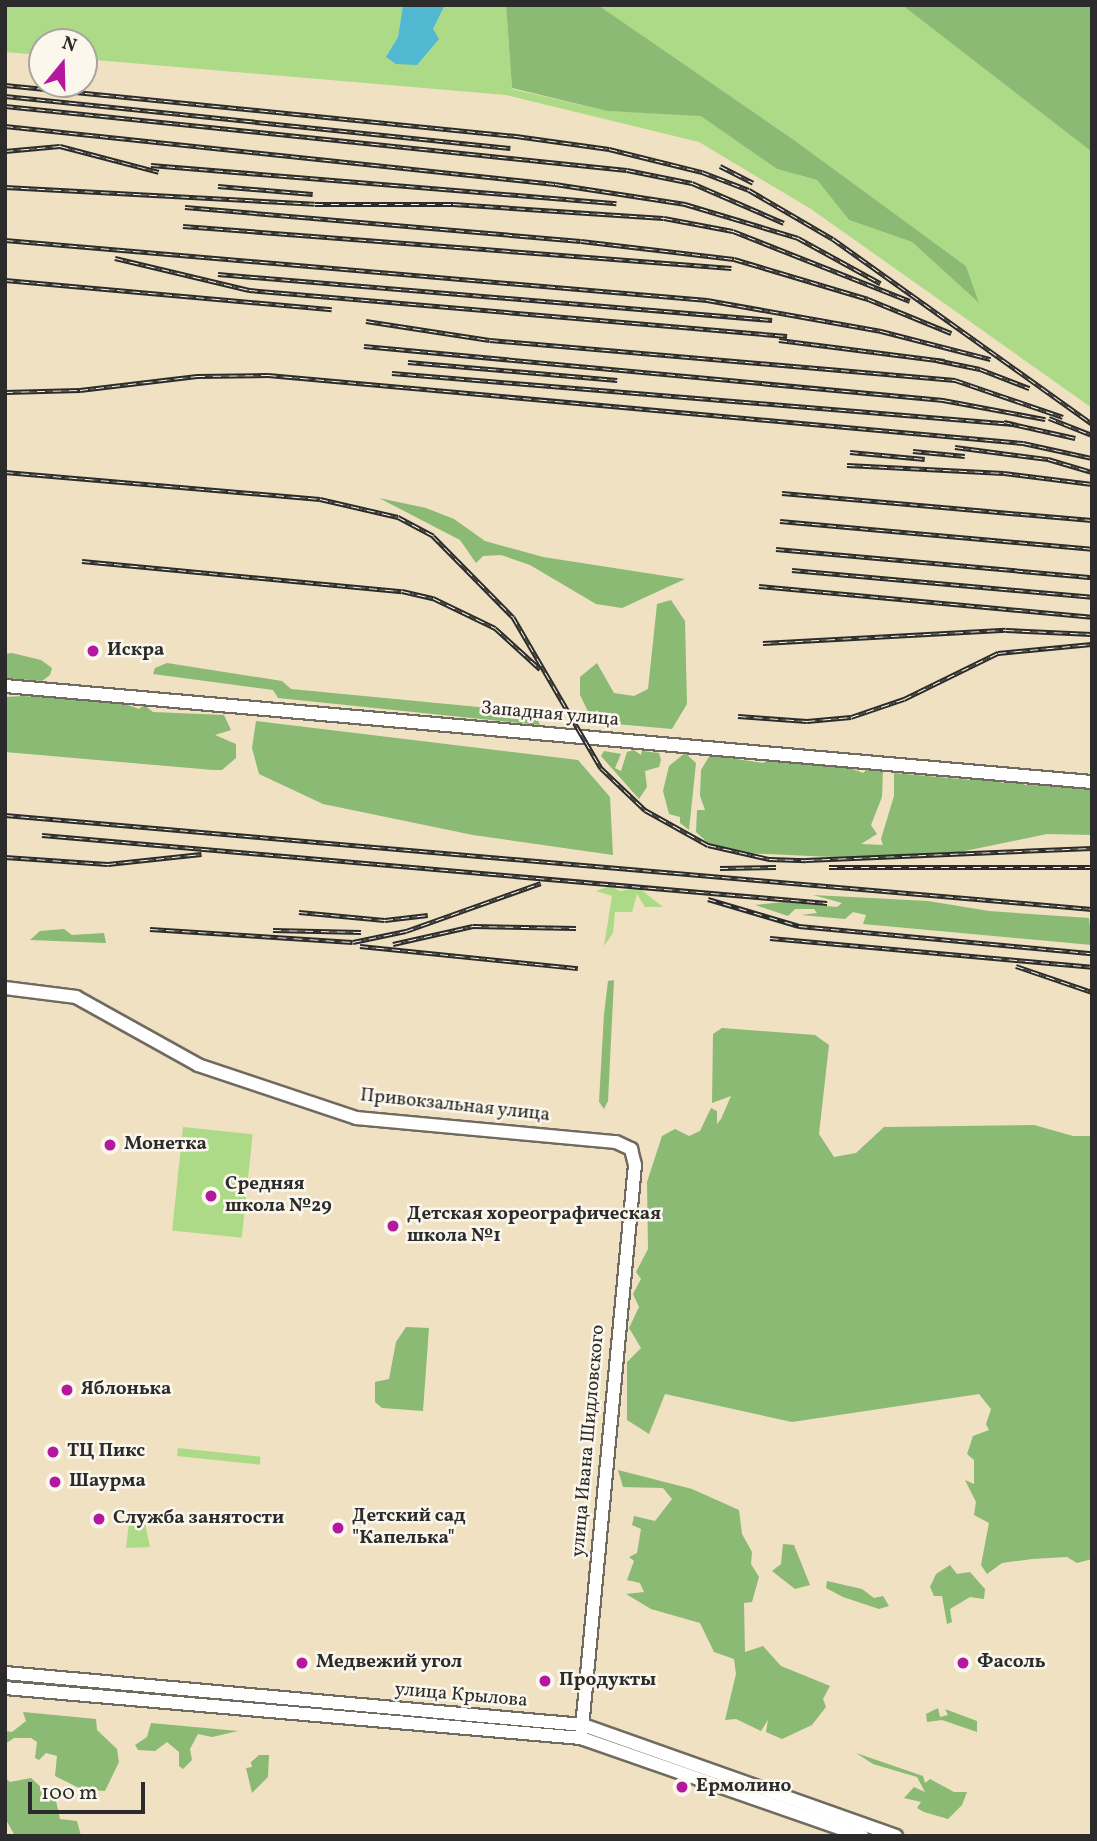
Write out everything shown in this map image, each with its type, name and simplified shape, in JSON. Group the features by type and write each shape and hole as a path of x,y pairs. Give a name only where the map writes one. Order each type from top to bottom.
{"street":[{"name":"Западная улица","path":"5,686 1092,782"},
{"name":"Привокзальная улица","path":"5,988 75,997 198,1065 356,1118 616,1142 631,1149"},
{"name":"улица Ивана Шидловского","path":"582,1731 635,1165 631,1149"},
{"name":"улица Крылова","path":"5,1673 582,1731 896,1836"},
{"name":"улица Крылова","path":"5,1688 582,1731 862,1836"}],"green space":[{"path":"5,5 403,5 398,37 387,57 433,29 445,5 506,5 512,89 607,111 701,115 777,169 817,180 849,220 912,242 978,302 966,266 794,140 598,5 902,5 1092,152 1092,408 811,209 699,142 506,95 98,60 98,28 28,28 28,54 5,52"},
{"path":"506,5 598,5 794,140 966,266 979,303 912,242 849,220 817,180 777,169 701,116 607,111 512,88"},
{"path":"902,5 1092,5 1092,152"},
{"path":"379,498 426,508 454,519 485,541 543,557 685,579 622,608 596,604 530,565 501,555 483,556 476,563 460,540"},
{"path":"671,600 685,621 687,704 672,729 593,722 580,695 580,677 597,663 614,693 634,696 648,689 657,604"},
{"path":"12,653 41,660 52,668 50,675 42,681 5,678 5,654"},
{"path":"167,663 282,681 291,689 511,710 536,716 540,725 278,698 273,690 153,674 155,668"},
{"path":"5,697 122,703 139,709 144,705 153,712 224,715 231,730 215,735 236,744 236,758 222,770 213,770 5,752"},
{"path":"256,721 578,760 610,797 613,855 473,835 323,804 259,774 252,748"},
{"path":"634,750 641,755 642,751 659,753 661,760 659,767 645,771 647,787 639,799 601,756 604,751 621,754 615,768 621,771 627,752"},
{"path":"685,753 696,763 689,830 680,823 680,817 669,814 663,791 669,766"},
{"path":"710,755 763,763 768,760 845,766 863,773 867,769 883,770 882,797 871,825 877,834 861,844 883,845 881,839 894,796 894,773 972,780 986,778 1003,783 1012,779 1025,785 1092,786 1092,835 1047,834 960,852 875,859 744,853 708,843 696,832 697,810 705,810 700,796 701,770"},
{"path":"610,886 620,891 639,888 663,907 645,907 637,894 632,912 615,912 613,933 604,946 612,896 596,891"},
{"path":"813,895 928,901 989,911 1089,918 1092,945 863,924 866,915 853,912 845,919 801,915 817,913 814,909 795,909 788,916 755,905 783,902 837,907 842,903"},
{"path":"64,929 72,935 104,933 106,943 30,940 40,931"},
{"path":"614,980 608,1101 604,1109 599,1102 604,1014 608,981"},
{"path":"722,1028 815,1035 829,1045 819,1134 834,1157 856,1153 884,1127 1034,1125 1073,1136 1092,1136 1092,1559 1077,1563 1067,1557 1002,1563 987,1574 981,1565 989,1523 974,1515 976,1502 965,1480 974,1484 974,1460 967,1454 973,1436 989,1430 986,1424 991,1409 979,1394 792,1422 665,1394 649,1434 627,1420 627,1362 641,1348 629,1328 639,1307 633,1294 641,1279 636,1272 648,1249 647,1182 662,1136 675,1129 689,1136 700,1131 711,1108 717,1111 717,1124 721,1119 731,1096 712,1103 713,1034"},
{"path":"183,1127 253,1134 242,1238 172,1230"},
{"path":"406,1327 429,1328 423,1411 382,1408 375,1402 375,1382 389,1379 396,1342"},
{"path":"178,1448 261,1457 260,1465 177,1456"},
{"path":"618,1470 692,1489 739,1510 742,1534 752,1552 751,1564 759,1577 752,1602 744,1603 745,1652 763,1646 781,1666 835,1688 830,1686 823,1699 826,1707 812,1725 782,1739 766,1732 768,1720 761,1731 736,1719 725,1720 736,1674 734,1659 714,1652 700,1623 651,1609 626,1594 644,1592 640,1583 627,1580 634,1561 629,1557 637,1553 641,1529 632,1525 634,1516 655,1521 672,1499 663,1488 623,1487"},
{"path":"130,1514 143,1514 150,1547 126,1548"},
{"path":"783,1544 794,1545 810,1585 795,1589 772,1571 781,1564"},
{"path":"950,1565 957,1574 970,1572 985,1589 984,1599 970,1597 950,1609 952,1622 947,1624 942,1596 934,1596 930,1587 936,1574"},
{"path":"827,1581 862,1589 874,1598 883,1596 889,1606 879,1609 843,1597 826,1588"},
{"path":"938,1708 940,1717 948,1715 945,1709 977,1721 977,1732 942,1720 927,1722 926,1714"},
{"path":"23,1712 96,1719 97,1730 117,1749 119,1762 105,1791 81,1789 55,1776 57,1756 46,1753 39,1760 35,1758 37,1742 31,1738 14,1738 5,1744 5,1731 12,1732 26,1721"},
{"path":"151,1723 238,1731 212,1737 198,1734 190,1749 192,1760 183,1769 179,1766 179,1752 167,1742 155,1751 138,1750 135,1745 147,1737"},
{"path":"856,1753 923,1776 925,1783 930,1779 954,1792 967,1792 962,1805 948,1819 924,1812 917,1808 921,1802 904,1798 914,1787 925,1792 917,1777 873,1764"},
{"path":"259,1755 269,1755 268,1777 252,1793 246,1768 252,1767 251,1762"},
{"path":"5,1778 10,1782 31,1778 56,1801 60,1819 77,1821 81,1836 15,1836 5,1818"}],"water":[{"path":"403,5 445,5 433,29 439,39 417,65 396,64 386,57 398,37"}],"railway":[{"path":"5,85 516,136 609,149 702,172 749,190 833,239 1092,424"},
{"path":"5,96 510,148"},
{"path":"5,106 627,170 692,183 784,223"},
{"path":"5,126 555,184 685,204 798,238 880,283"},
{"path":"5,151 60,146 159,172"},
{"path":"151,165 616,203"},
{"path":"720,166 753,183"},
{"path":"218,186 313,194"},
{"path":"5,187 315,204 453,204 664,218 733,231 910,301"},
{"path":"185,207 581,241 734,259 868,299 951,333"},
{"path":"183,226 731,268"},
{"path":"5,240 707,300 881,331 990,359"},
{"path":"115,258 249,290 787,336"},
{"path":"218,274 772,320"},
{"path":"5,280 332,309"},
{"path":"366,321 490,340 955,380 1063,417"},
{"path":"779,340 945,361"},
{"path":"364,346 943,400 1045,419"},
{"path":"936,360 980,369 1029,388"},
{"path":"408,362 617,380"},
{"path":"392,373 1014,424"},
{"path":"5,392 80,390 197,376 268,375 1023,443 1092,458"},
{"path":"1049,418 1092,435"},
{"path":"1004,422 1075,438"},
{"path":"955,447 1048,459 1092,472"},
{"path":"913,451 965,456"},
{"path":"850,452 925,459"},
{"path":"847,465 1004,473 1092,484"},
{"path":"5,472 320,499 398,517 433,536 513,617 601,768 645,810 708,845 769,859 806,860 1092,848"},
{"path":"782,493 1092,520"},
{"path":"780,521 1092,549"},
{"path":"776,549 1092,577"},
{"path":"82,561 402,591 433,598 495,628 540,669"},
{"path":"792,570 1092,597"},
{"path":"759,586 1092,617"},
{"path":"763,643 1006,630 1092,634"},
{"path":"738,716 807,721 851,717 904,699 998,653 1092,644"},
{"path":"5,815 1092,909"},
{"path":"42,835 827,903"},
{"path":"5,857 108,864 201,854"},
{"path":"720,868 776,867"},
{"path":"829,867 1092,867"},
{"path":"150,929 353,942 406,931 541,883"},
{"path":"708,899 799,926 1092,953"},
{"path":"299,912 385,920 428,915"},
{"path":"393,944 473,926 576,928"},
{"path":"273,930 361,932"},
{"path":"770,938 1092,967"},
{"path":"360,946 578,968"},
{"path":"1016,966 1092,992"}],"place":[{"name":"Искра","path":"93,651"},
{"name":"Монетка","path":"110,1145"},
{"name":"Средняя школа №29","path":"211,1196"},
{"name":"Детская хореографическая школа №1","path":"393,1226"},
{"name":"Яблонька","path":"67,1390"},
{"name":"ТЦ Пикс","path":"53,1452"},
{"name":"Шаурма","path":"55,1482"},
{"name":"Служба занятости","path":"99,1519"},
{"name":"Детский сад \"Капелька\"","path":"338,1528"},
{"name":"Медвежий угол","path":"302,1663"},
{"name":"Фасоль","path":"963,1663"},
{"name":"Продукты","path":"545,1681"},
{"name":"Ермолино","path":"682,1787"}]}
